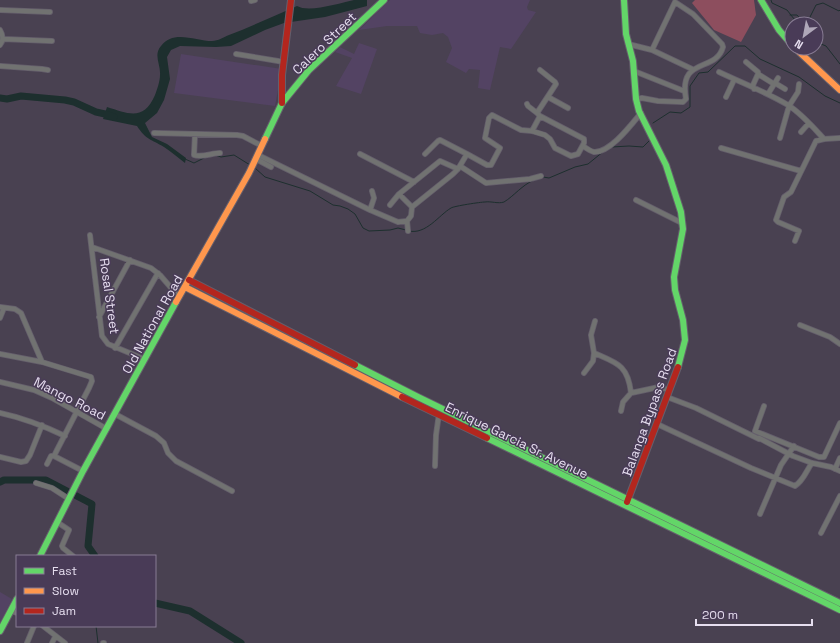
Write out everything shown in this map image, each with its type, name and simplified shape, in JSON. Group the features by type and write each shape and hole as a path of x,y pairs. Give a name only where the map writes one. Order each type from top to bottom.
{"main road":[{"name":"Calero Street","path":"282,103 310,70 384,0"},
{"name":"Balanga Bypass Road","path":"624,0 626,34 634,70 636,99 641,113 666,164 681,212 683,229 674,277 675,290 683,320 685,340 681,358 670,390 627,503"},
{"path":"761,0 784,35"},
{"path":"282,103 284,62 291,1"},
{"path":"804,56 840,90"},
{"name":"Old National Road","path":"40,555 83,471 255,161 282,103"},
{"name":"Enrique Garcia Sr. Avenue","path":"189,280 417,400 439,414 627,503"},
{"name":"Enrique Garcia Sr. Avenue","path":"185,288 774,575 840,610"},
{"name":"Enrique Garcia Sr. Avenue","path":"774,575 840,603"},
{"path":"0,631 14,612"}],"street":[{"path":"636,99 642,98 658,101 683,102 686,99 684,91 686,77 692,69 712,60 721,52 723,47 722,44 693,14 676,1 652,50"},
{"path":"0,10 50,12"},
{"path":"0,30 3,38 0,45"},
{"path":"3,38 52,41"},
{"path":"628,44 652,50 692,69"},
{"path":"236,54 284,62"},
{"path":"746,62 758,72 758,74 776,82 785,89"},
{"path":"0,66 42,68 48,70"},
{"path":"532,131 548,97 556,84 540,70"},
{"path":"634,70 684,91"},
{"path":"719,72 768,94 789,106 809,123 824,139"},
{"path":"754,89 753,85 758,74"},
{"path":"726,97 734,80"},
{"path":"768,94 776,82"},
{"path":"780,138 789,106 798,92 799,84"},
{"path":"548,97 568,108"},
{"path":"425,154 440,140 487,165 491,165 500,148 485,138 489,118 492,115 522,130 545,135 550,139 555,148 571,156 578,154 583,146 584,139 539,115 527,104"},
{"path":"583,146 594,152 614,144 641,113"},
{"path":"801,132 809,123"},
{"path":"154,134 237,135 262,146"},
{"path":"195,134 194,155 201,156 220,153"},
{"path":"795,241 799,231 776,220 784,197 791,192 814,143 818,140 840,138"},
{"path":"721,148 801,171"},
{"path":"360,154 414,182"},
{"path":"408,231 407,221 411,216 412,207 459,168 467,154"},
{"path":"390,205 400,194 440,160 459,168 486,183 530,179 541,176"},
{"path":"255,161 271,167"},
{"path":"255,161 398,222 407,221"},
{"path":"370,210 374,198 372,191"},
{"path":"400,194 412,207"},
{"path":"636,200 682,223"},
{"name":"Rosal Street","path":"90,235 102,336 108,344 114,348 144,360"},
{"path":"92,247 147,266 158,273 179,297"},
{"path":"100,317 130,260"},
{"path":"114,348 158,273"},
{"path":"0,318 2,307 15,309 23,317 42,362"},
{"path":"584,373 593,361 594,353 591,335 595,321"},
{"path":"800,325 830,336 840,344"},
{"path":"594,353 618,363 624,371 630,384 631,393"},
{"path":"0,354 42,362 91,377 92,381 90,388 54,456 50,456 47,464"},
{"name":"Mango Road","path":"0,382 34,390 52,398 107,429"},
{"path":"621,411 623,402 631,393 659,387 670,390"},
{"path":"667,397 696,408 788,453 812,463 838,470 840,458"},
{"path":"759,439 755,431 764,406"},
{"path":"0,413 42,425 65,436"},
{"path":"115,414 156,436 164,443 168,453 176,461 232,491"},
{"path":"435,466 436,435 439,414"},
{"path":"755,431 794,446 819,458 824,457 840,423"},
{"path":"657,424 795,486 805,477 806,470 812,463"},
{"path":"0,457 21,462 26,461 30,455 42,425"},
{"path":"760,514 781,464 794,446"},
{"path":"54,456 83,471"},
{"path":"36,483 52,488 70,498"},
{"path":"821,533 840,496"},
{"path":"57,522 69,530 62,546 72,555"},
{"path":"27,643 34,627"},
{"path":"44,627 65,643"},
{"path":"52,643 55,636"}],"shaded area":[{"path":"354,0 367,0 367,6 325,17 284,23 231,46 180,46 171,50 167,57 170,79 164,100 157,113 145,123 152,137 167,144 186,158 185,163 167,149 146,137 137,126 103,119 107,107 129,113 141,112 146,109 156,93 160,80 157,56 159,49 166,41 172,38 185,37 214,41 297,6 302,8 317,8"},
{"path":"390,0 530,0 527,7 528,10 536,12 511,49 500,47 490,90 478,88 480,70 469,69 466,73 446,62 452,48 448,37 443,33 432,35 420,33 417,26 387,26 359,30"},
{"path":"695,0 754,0 756,15 741,42 714,30 692,3"},
{"path":"359,43 377,49 361,94 336,86 352,58 335,52 340,47 354,54"},
{"path":"181,54 282,69 275,106 174,93"},
{"path":"0,592 12,599 0,623"}],"waterway":[{"path":"771,0 772,3 787,10 792,16"},
{"path":"790,15 797,15 804,23 808,21 816,5 823,3 839,11 840,10"},
{"path":"824,45 840,64"},
{"path":"653,123 670,112 681,113 690,107 690,86 699,73 708,72 735,46 745,46 760,59 799,77 825,96 840,103"},
{"path":"0,98 7,99 21,96 65,100 114,117"},
{"path":"612,147 643,147 650,140"},
{"path":"543,177 549,178 575,167 588,164 604,151"},
{"path":"215,155 221,157 234,155 250,165"},
{"path":"185,159 194,163 206,157"},
{"path":"255,168 265,177 310,191 333,205 348,209 355,214 363,228 369,231 398,228 406,230"},
{"path":"409,231 421,230 427,227 453,207 483,202 504,202 534,180"},
{"path":"0,482 4,480 46,480 92,504 88,546 94,555"},
{"path":"156,603 190,611 241,643"},
{"path":"96,627 98,643"}],"traffic: fast":[{"path":"265,139 282,103 309,70 384,0"},
{"path":"624,0 626,34 633,61 636,99 639,111 666,165 681,212 683,229 674,277 675,290 683,320 685,340 678,367"},
{"path":"761,0 784,36"},
{"path":"41,555 83,471 176,302"},
{"path":"355,365 840,603"},
{"path":"487,438 840,610"},
{"path":"0,631 16,601"}],"traffic: slow":[{"path":"804,56 840,90"},
{"path":"176,302 249,173 265,139"},
{"path":"185,287 402,397"}],"traffic: jam":[{"path":"282,103 282,75 291,0"},
{"path":"189,280 355,365"},
{"path":"627,502 678,367"},
{"path":"402,397 487,438"}]}
